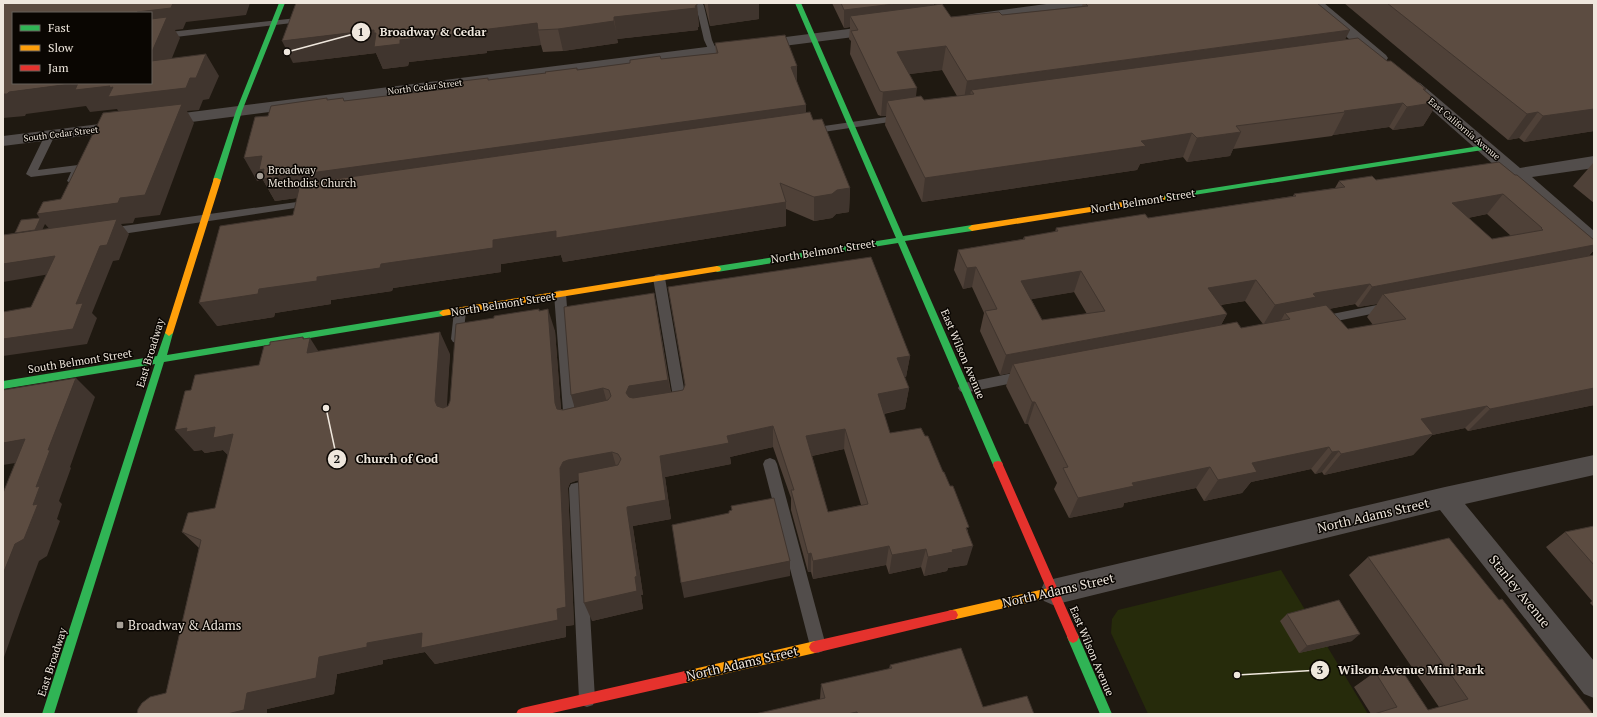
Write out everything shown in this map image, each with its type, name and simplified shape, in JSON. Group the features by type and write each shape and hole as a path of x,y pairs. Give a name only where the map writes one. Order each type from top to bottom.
{"street":[{"name":"East Broadway","path":"48,714 239,111 282,3"},
{"name":"East Wilson Avenue","path":"798,3 1106,714"},
{"path":"955,20 1088,3"},
{"name":"East California Avenue","path":"1315,3 1368,54 1398,73 1486,147 1594,242"},
{"name":"North Cedar Street","path":"239,111 892,28"},
{"name":"South Cedar Street","path":"3,141 239,111"},
{"name":"North Belmont Street","path":"160,360 900,239 1486,147"},
{"path":"1516,174 1594,162"},
{"name":"South Belmont Street","path":"3,385 160,360"},
{"name":"North Adams Street","path":"522,714 1053,592 1445,498 1594,465"},
{"name":"Stanley Avenue","path":"1445,498 1594,684"}],"lane":[{"path":"700,6 708,40 713,50"},
{"path":"152,37 318,18"},
{"path":"802,132 908,117"},
{"path":"50,135 31,174 78,168 68,188"},
{"path":"97,234 322,202"},
{"path":"658,278 680,406 666,408"},
{"path":"560,294 570,424 583,422"},
{"path":"1307,322 1400,305"},
{"path":"456,354 460,311"},
{"path":"964,388 1035,374"},
{"path":"770,464 818,646"},
{"path":"587,698 576,488 604,483"}],"green space":[{"path":"1281,570 1368,714 1148,714 1111,633 1112,619 1118,610"}],"building":[{"path":"3,3 173,3 171,8 137,12 12,12 12,84 70,84 3,94"},
{"path":"296,3 697,3 697,5 695,6 696,8 614,17 614,21 558,29 538,30 537,23 400,40 400,44 374,47 376,33 374,33 374,30 282,41"},
{"path":"841,3 902,3 844,10"},
{"path":"1085,3 1317,3 1350,30 967,81 946,46 897,52 917,88 883,92 880,91 851,31 858,30 850,16 942,4 951,17 999,12 1002,15 1088,6"},
{"path":"1387,3 1594,3 1594,109 1543,116 1538,112 1527,114"},
{"path":"167,17 152,52 152,19"},
{"path":"785,35 797,66 791,67 806,105 303,174 304,172 262,179 264,169 259,170 262,156 244,158 255,117 268,116 271,106 327,98 327,100 343,98 344,101 454,88 454,82 488,78 488,80 577,68 577,70 630,63 630,60 660,56 661,59 718,53 715,43"},
{"path":"1358,38 1387,61 1391,61 1426,89 1423,89 1438,102 1407,107 1403,103 1236,126 1241,132 1197,138 1192,133 1141,141 1146,146 925,178 887,101 921,96 924,100 974,94 971,90"},
{"path":"206,54 196,78 190,78 186,88 108,97 113,87 109,88 110,86 75,90 78,84 152,84 152,61"},
{"path":"182,104 145,195 120,198 118,203 37,214 43,202 61,199 103,113"},
{"path":"810,112 813,120 822,119 850,188 837,190 832,194 814,197 780,183 786,202 556,238 556,231 493,240 493,248 381,264 380,268 317,277 317,281 259,289 258,294 199,303 220,226 293,215 300,184"},
{"path":"1499,162 1517,175 1594,240 1594,245 1372,287 1370,284 1315,293 1313,294 1316,297 1275,305 1256,280 1208,288 1227,314 1006,355 985,311 997,309 976,267 967,268 958,250 1025,239 1024,237 1058,231 1056,228 1145,214 1148,218 1296,196 1294,194 1345,187 1339,181 1372,176 1376,180","holes":["1503,194 1542,228 1543,230 1492,239 1452,203","1081,271 1105,311 1042,320 1021,281"]},
{"path":"40,218 35,230 15,233 21,220"},
{"path":"117,219 107,245 100,246 76,304 83,303 73,329 3,339 3,312 31,307 55,256 3,264 3,235"},
{"path":"1594,255 1594,388 1490,409 1487,406 1421,419 1433,434 1341,454 1339,451 1332,452 1329,447 1252,463 1257,472 1218,480 1210,467 1132,483 1134,486 1078,498 1063,468 1068,467 1035,402 1032,402 1013,364 1237,322 1241,328 1290,319 1285,313 1326,305 1348,329 1406,319 1383,294"},
{"path":"871,257 910,356 897,358 909,388 878,394 890,433 921,428 925,436 928,436 950,486 953,486 969,527 966,528 973,546 928,557 926,549 892,555 889,546 813,561 811,553 808,554 791,490 794,490 773,426 727,436 729,443 660,456 666,500 627,507 637,576 635,577 637,591 584,603 578,473 618,465 621,459 618,454 612,452 568,460 563,462 560,468 566,607 557,609 558,620 421,648 422,633 367,643 367,647 319,657 316,678 247,693 244,710 227,714 137,714 142,703 150,697 166,693 201,540 182,532 188,513 215,508 233,434 213,438 215,427 186,432 187,428 175,430 185,391 191,390 195,375 259,365 264,346 270,345 270,342 303,337 303,339 310,338 307,353 440,332 435,401 437,406 443,408 448,406 450,401 456,324 494,318 494,316 548,309 555,403 557,409 563,410 608,400 611,396 609,390 603,388 571,395 564,307 654,293 668,380 629,386 626,393 629,397 633,398 678,391 683,390 685,385 668,287","holes":["845,429 868,504 828,512 806,436"]},
{"path":"76,378 48,450 50,450 36,487 40,486 33,505 38,504 24,539 15,544 3,574 3,493 25,439 3,443 3,390"},
{"path":"774,498 790,561 681,583 672,525 729,513 729,511 732,510 731,506"},
{"path":"1594,526 1594,565 1565,532"},
{"path":"1449,538 1499,600 1502,599 1593,714 1374,714 1397,707 1375,672 1399,666 1428,710 1468,699 1368,557"},
{"path":"1339,600 1360,634 1307,646 1287,614"},
{"path":"961,648 983,707 1027,696 1034,714 858,714 857,712 847,714 755,714 825,698 821,684 892,668 890,665"}],"traffic: fast":[{"path":"217,180 239,111 282,3"},
{"path":"798,3 998,465"},
{"path":"1162,198 1486,147"},
{"path":"717,269 972,228"},
{"path":"3,385 443,313"},
{"path":"48,714 169,333"},
{"path":"1073,637 1106,714"}],"traffic: slow":[{"path":"169,333 217,180"},
{"path":"972,228 1162,198"},
{"path":"443,313 717,269"},
{"path":"952,615 1053,592"},
{"path":"685,677 815,647"}],"traffic: jam":[{"path":"998,465 1073,637"},
{"path":"815,647 952,615"},
{"path":"522,714 685,677"}],"place":[{"name":"Broadway & Cedar","path":"287,52"},
{"name":"Broadway Methodist Church","path":"260,176"},
{"name":"Church of God","path":"326,408"},
{"name":"Broadway & Adams","path":"120,625"},
{"name":"Wilson Avenue Mini Park","path":"1237,675"}]}
